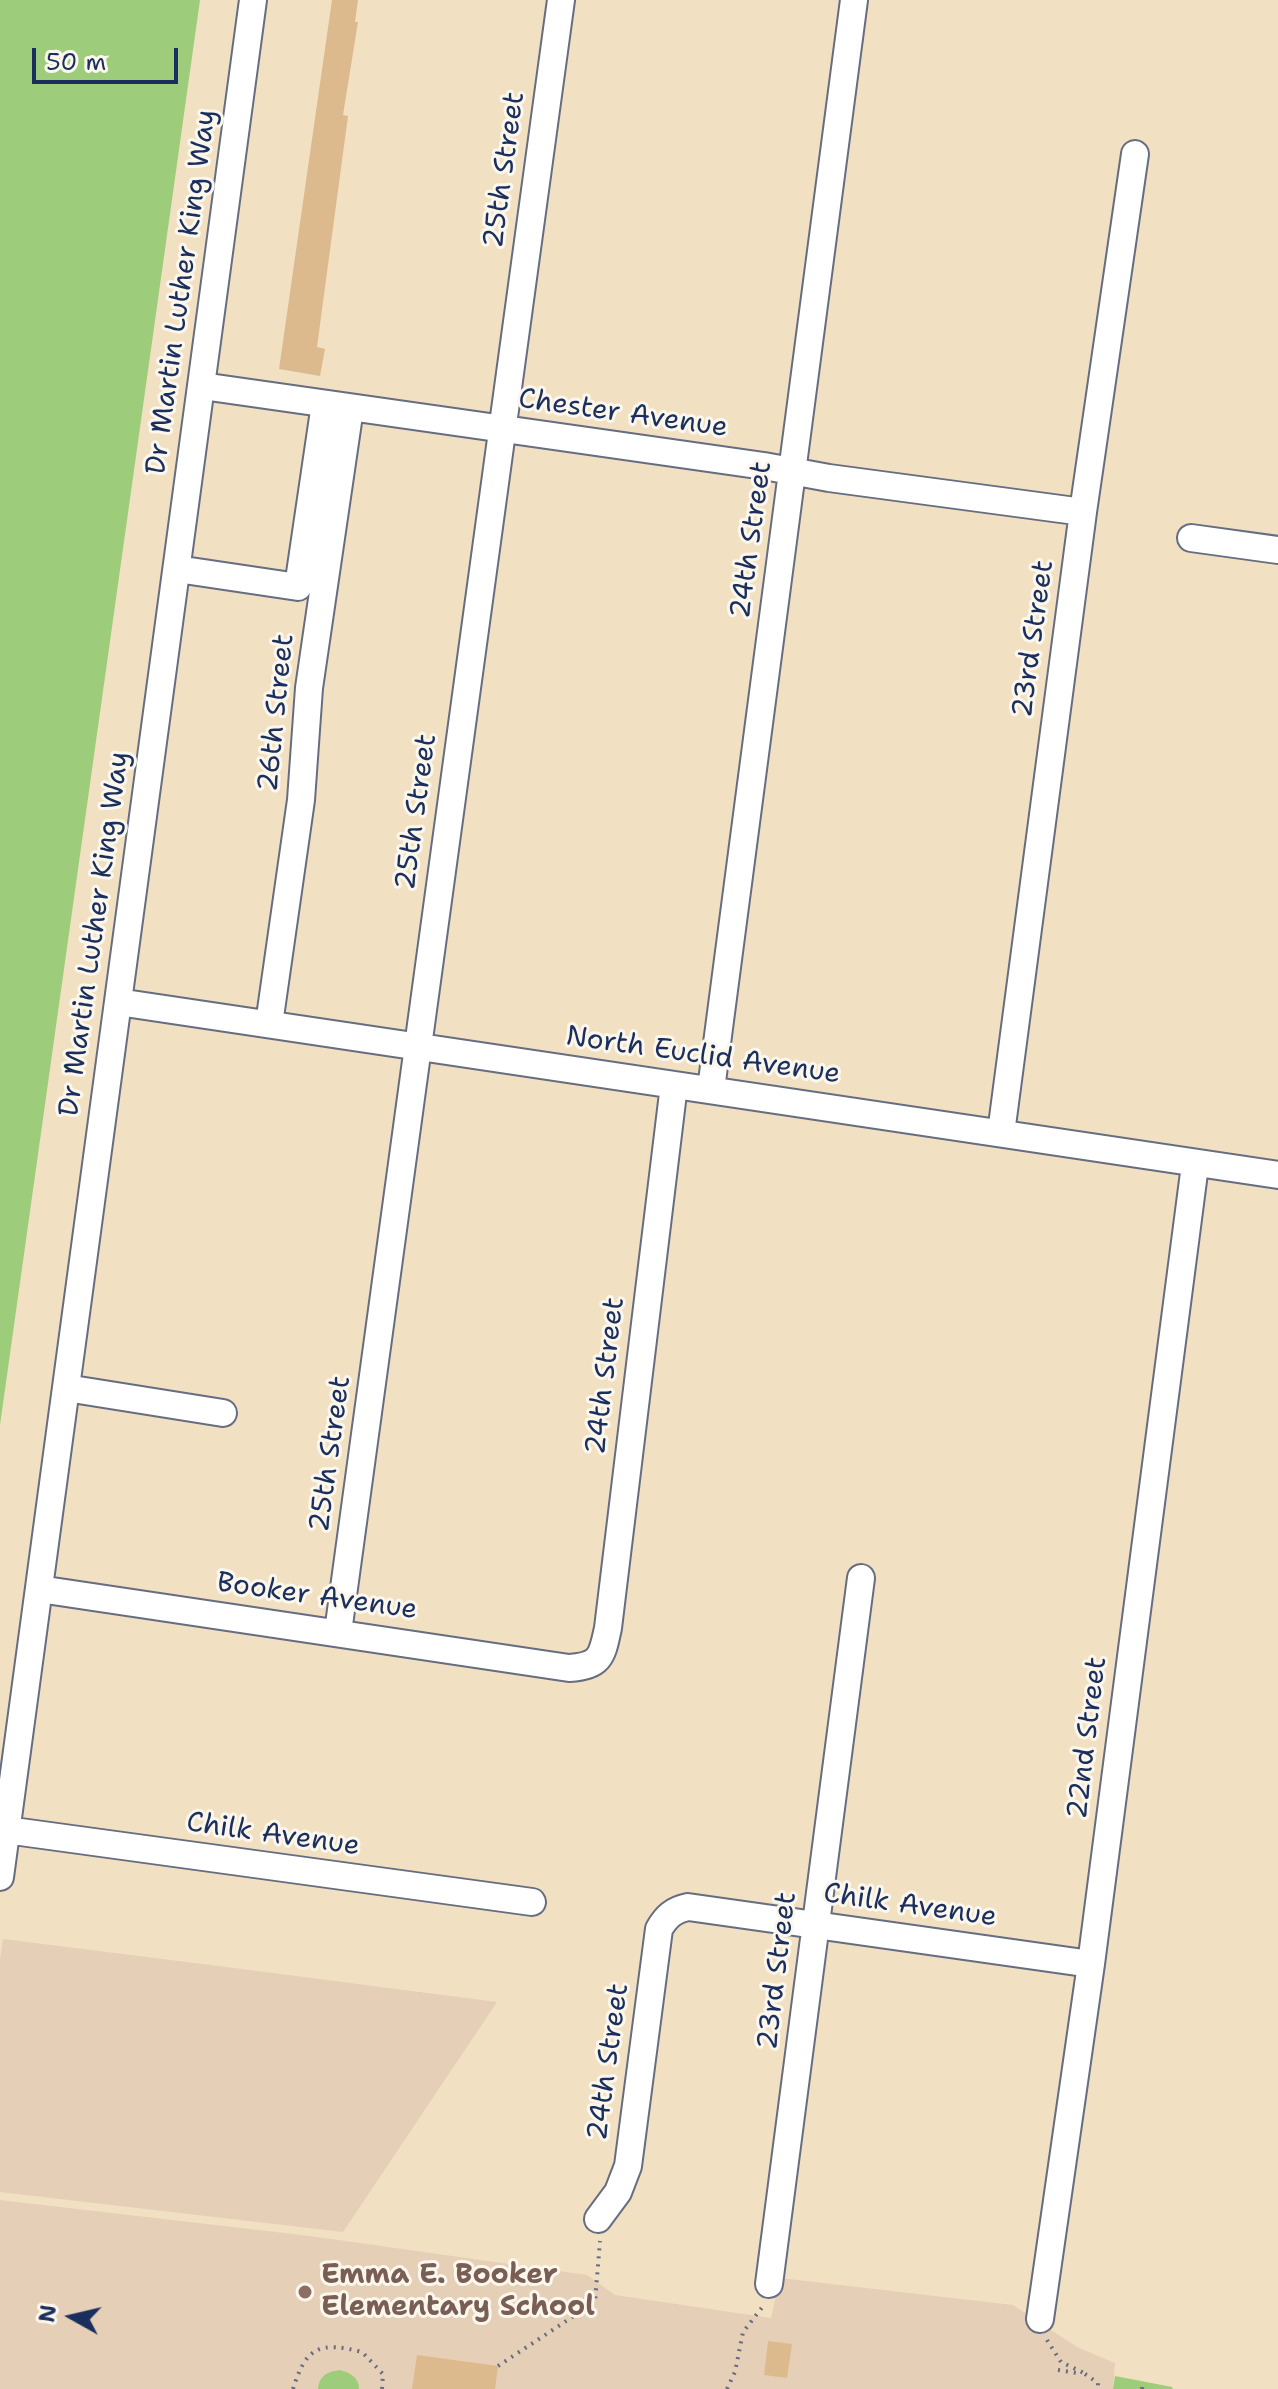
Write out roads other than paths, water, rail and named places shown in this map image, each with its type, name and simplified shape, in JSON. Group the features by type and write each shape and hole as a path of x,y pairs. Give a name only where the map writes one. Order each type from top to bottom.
{"street":[{"name":"Dr Martin Luther King Way","path":"0,1877 253,0"},
{"name":"25th Street","path":"338,1632 561,0"},
{"name":"24th Street","path":"711,1089 854,0"},
{"name":"23rd Street","path":"1001,1133 1083,512 1135,154"},
{"name":"Chester Avenue","path":"202,386 1083,512"},
{"path":"177,569 298,587 337,406"},
{"name":"26th Street","path":"269,1024 301,800 337,406"},
{"path":"1191,538 1278,550"},
{"name":"North Euclid Avenue","path":"118,1002 1278,1175"},
{"name":"24th Street","path":"586,1667 602,1653 608,1628 674,1085"},
{"name":"22nd Street","path":"1040,2319 1091,1964 1195,1165"},
{"path":"66,1388 223,1413"},
{"name":"23rd Street","path":"765,2291 817,1926 861,1578"},
{"name":"Booker Avenue","path":"39,1589 569,1668 586,1667"},
{"name":"Chilk Avenue","path":"6,1830 532,1902"},
{"name":"Chilk Avenue","path":"674,1911 688,1907 1091,1964"},
{"name":"24th Street","path":"598,2219 618,2192 628,2166 659,1929 665,1918 674,1911"}],"place":[{"name":"Emma E. Booker Elementary School","path":"305,2292"}]}
